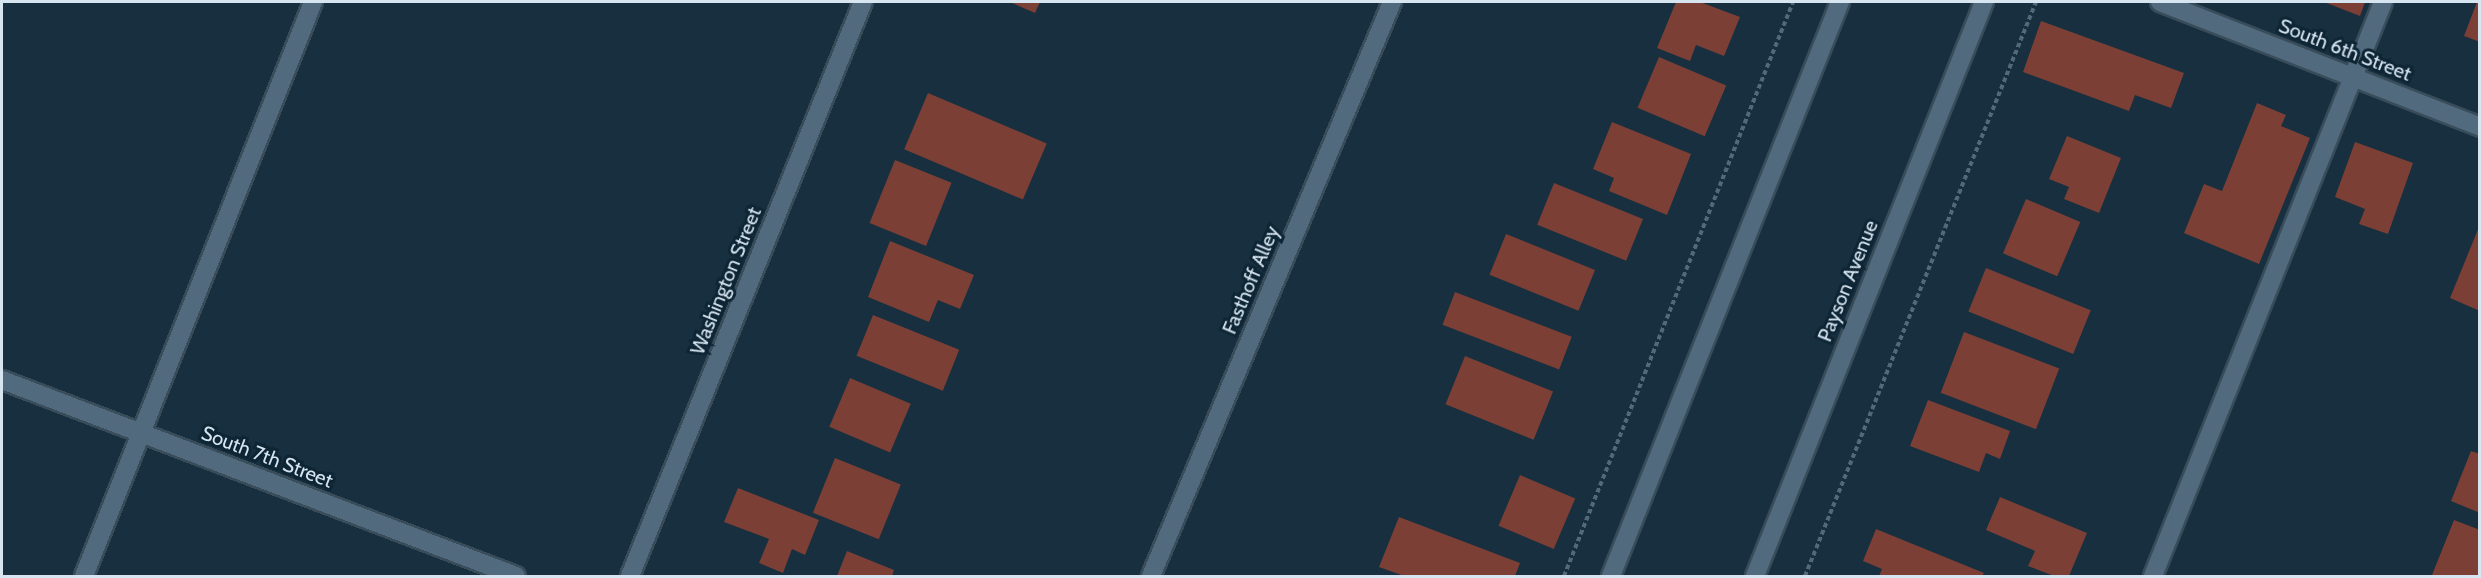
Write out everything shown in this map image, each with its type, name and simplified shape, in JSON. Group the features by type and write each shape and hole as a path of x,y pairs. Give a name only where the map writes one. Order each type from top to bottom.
{"street":[{"path":"84,576 313,2"},
{"name":"Washington Street","path":"630,576 863,2"},
{"name":"Fasthoff Alley","path":"1151,576 1392,2"},
{"path":"1611,576 1840,2"},
{"name":"Payson Avenue","path":"1755,576 1984,2"},
{"name":"South 6th Street","path":"2160,2 2480,127"},
{"path":"2153,576 2383,2"},
{"name":"South 7th Street","path":"2,380 516,576"}],"path":[{"path":"1564,576 1793,2"},
{"path":"1805,576 2036,2"}],"building":[{"path":"1010,2 1040,2 1035,13"},
{"path":"1676,2 1700,2 1740,17 1724,56 1696,45 1690,61 1657,48"},
{"path":"2324,2 2365,2 2360,16"},
{"path":"2477,2 2480,2 2480,42 2464,36"},
{"path":"2041,21 2184,73 2171,108 2135,95 2129,111 2023,72"},
{"path":"1659,57 1726,86 1705,136 1638,108"},
{"path":"928,93 1047,143 1023,200 904,149"},
{"path":"2257,103 2286,115 2281,126 2310,138 2259,264 2184,233 2204,184 2222,191"},
{"path":"1612,122 1691,154 1667,215 1609,191 1614,178 1593,169"},
{"path":"2067,136 2121,158 2099,213 2064,199 2069,187 2049,179"},
{"path":"2355,142 2413,163 2388,234 2359,224 2365,209 2335,197"},
{"path":"895,160 952,183 926,246 870,223"},
{"path":"1554,183 1643,219 1626,261 1537,225"},
{"path":"2026,199 2080,222 2057,276 2003,253"},
{"path":"2480,227 2480,311 2450,298"},
{"path":"1506,234 1595,270 1579,311 1490,275"},
{"path":"890,241 974,275 960,309 938,300 929,322 868,297"},
{"path":"1986,268 2091,310 2073,354 1968,312"},
{"path":"1455,292 1572,337 1559,369 1442,325"},
{"path":"873,315 959,350 943,391 857,356"},
{"path":"1964,332 2059,369 2036,429 1941,393"},
{"path":"1465,356 1553,392 1534,440 1446,404"},
{"path":"850,378 911,404 890,453 829,427"},
{"path":"1928,400 2010,431 2000,459 1986,453 1979,472 1910,446"},
{"path":"2471,451 2480,454 2480,513 2451,501"},
{"path":"835,458 901,485 879,539 813,513"},
{"path":"1520,475 1575,498 1554,549 1499,526"},
{"path":"738,488 819,520 805,555 792,549 783,573 759,563 769,539 724,522"},
{"path":"2000,497 2087,533 2069,576 2054,576 2028,566 2035,551 1986,530"},
{"path":"1399,517 1520,563 1515,576 1404,576 1379,567"},
{"path":"2454,520 2480,530 2480,576 2432,575"},
{"path":"1876,529 1984,573 1982,576 1879,576 1882,569 1863,561"},
{"path":"847,551 894,570 892,576 837,576"}]}
